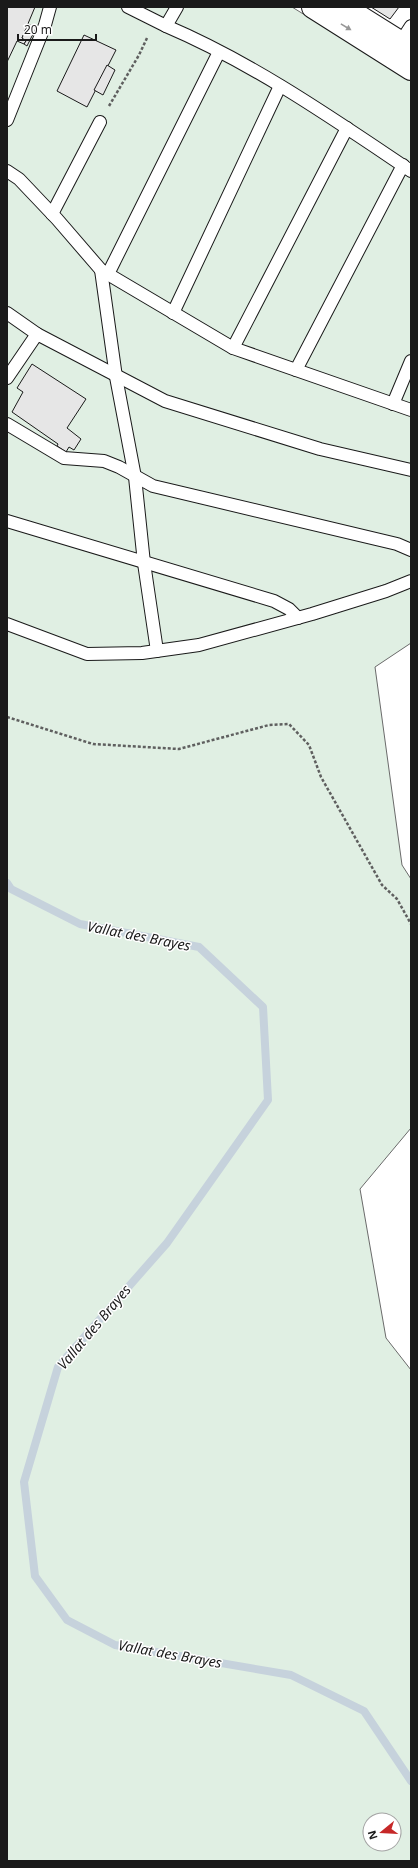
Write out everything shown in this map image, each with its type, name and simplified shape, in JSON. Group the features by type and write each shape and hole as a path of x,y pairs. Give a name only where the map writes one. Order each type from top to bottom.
{"street":[{"path":"313,7 404,43"},
{"path":"344,7 404,43 411,69"}],"lane":[{"path":"7,120 45,25 50,7"},
{"path":"128,7 196,39 280,86 407,168 296,370"},
{"path":"160,23 177,7"},
{"path":"157,651 144,563 135,477 116,377 105,272 219,52"},
{"path":"173,313 280,86"},
{"path":"52,214 100,122"},
{"path":"233,348 347,128"},
{"path":"7,171 19,179 105,272 173,313 233,348 411,410"},
{"path":"7,313 37,334 116,377 165,401 320,449 411,470"},
{"path":"7,378 37,334"},
{"path":"393,404 411,361"},
{"path":"7,425 64,458 104,461 119,467 153,486 397,544 411,550"},
{"path":"7,521 274,601 290,609 298,618"},
{"path":"7,624 87,654 142,653 199,645 298,618 386,591 411,580"}],"path":[{"path":"100,122 139,54 160,23"},
{"path":"7,717 93,744 179,749 269,725 289,724 309,745 321,777 382,884 396,899 411,924"}],"green space":[{"path":"7,7 292,7 411,81 411,643 375,667 402,865 411,879 411,1128 360,1189 386,1338 411,1370 411,1861 7,1861"}],"building":[{"path":"7,7 35,7 22,38 26,41 24,44 17,41 7,62"},
{"path":"371,7 399,7 390,19"},
{"path":"28,24 36,28 27,46 24,44 26,41 22,38"},
{"path":"84,35 116,50 87,107 57,91"},
{"path":"107,65 115,70 103,95 94,90"},
{"path":"32,364 86,399 67,428 81,439 74,450 69,447 66,452 57,446 58,444 12,412 23,392 17,388"}],"waterway":[{"name":"Vallat des Brayes","path":"7,883 11,889 80,924 199,947 263,1007 268,1100 167,1243 58,1367 24,1482 35,1576 67,1620 115,1645 291,1675 364,1711 411,1781"}]}
